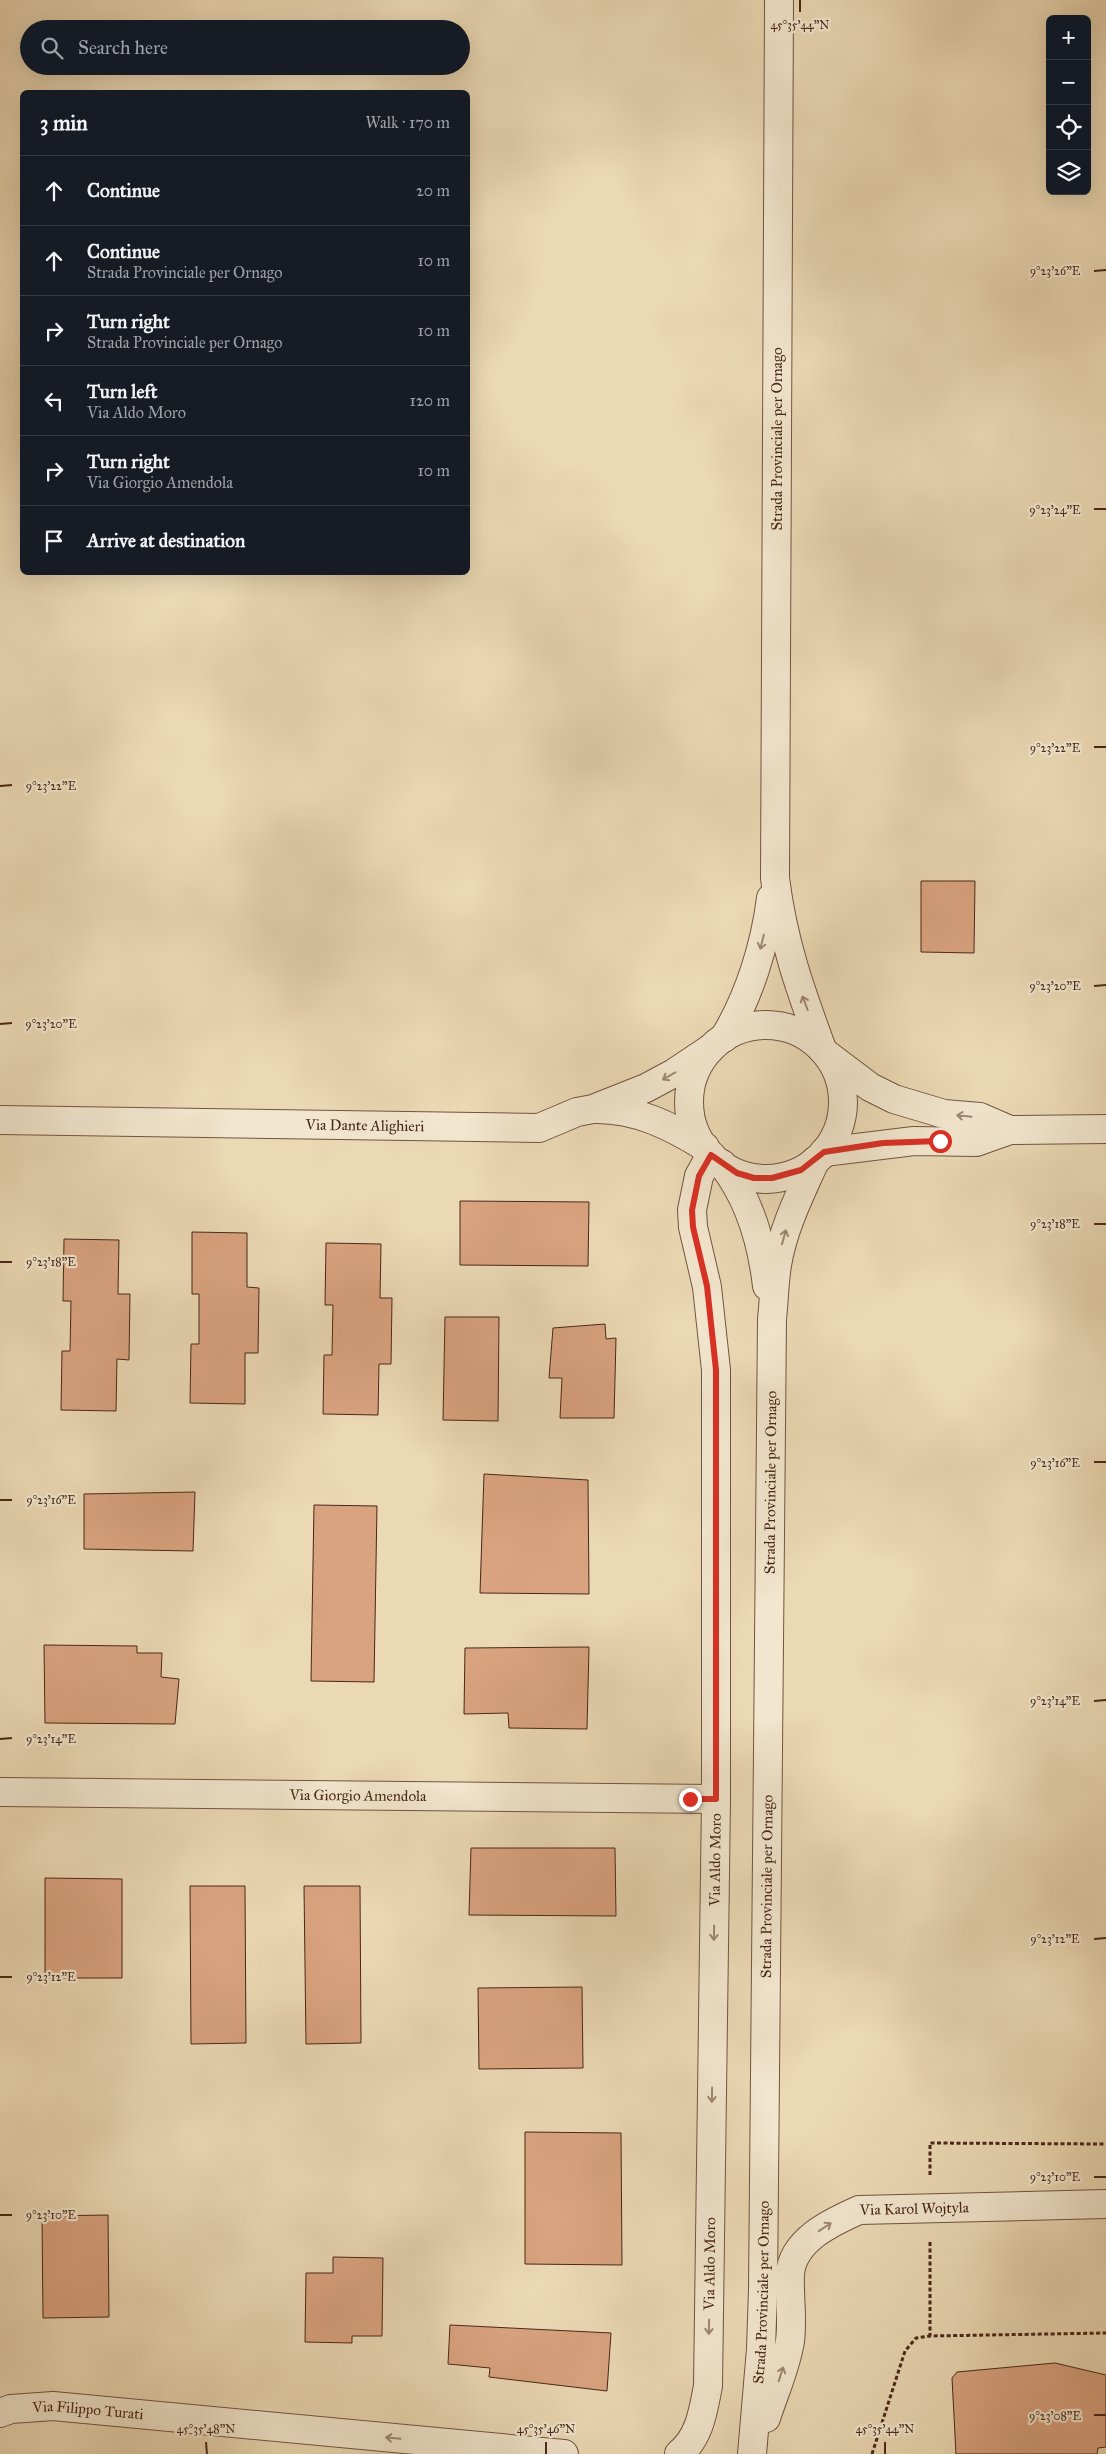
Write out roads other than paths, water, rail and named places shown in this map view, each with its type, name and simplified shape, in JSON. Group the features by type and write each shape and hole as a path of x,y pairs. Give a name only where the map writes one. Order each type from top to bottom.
{"street":[{"name":"Strada Provinciale per Ornago","path":"778,0 775,878 781,922 792,966 824,1051"},
{"name":"Strada Provinciale per Ornago","path":"772,1319 764,1265 754,1224 736,1186 712,1156 692,1121 690,1103 695,1074 739,1010 755,968 767,923 775,878"},
{"name":"Strada Provinciale per Ornago","path":"717,1043 752,1026 775,1026 803,1034 824,1051 833,1063 840,1080 843,1103 839,1127 831,1143 820,1156 789,1221 782,1242 776,1275 772,1319 763,2289 761,2349 753,2454"},
{"name":"Via Dante Alighieri","path":"0,1120 529,1128 549,1125 570,1115 592,1109 655,1084 717,1043"},
{"path":"824,1051 870,1087 894,1099 944,1114 980,1118 1010,1130"},
{"path":"592,1109 614,1110 647,1117 678,1130 712,1156"},
{"path":"820,1156 909,1141 976,1142 1010,1130 1106,1129"},
{"name":"Strada Provinciale per Ornago","path":"712,1156 743,1175 772,1178 790,1175 820,1156"},
{"name":"Via Aldo Moro","path":"687,2451 701,2421 708,2386 716,1799 716,1370 707,1286 693,1227 692,1210 699,1176 712,1156"},
{"name":"Via Giorgio Amendola","path":"0,1792 716,1799"},
{"name":"Via Karol Wojtyla","path":"753,2454 790,2342 790,2273 793,2261 805,2244 820,2230 860,2210 1106,2204"},
{"name":"Via Filippo Turati","path":"0,2413 10,2409 53,2406 564,2454"}]}
